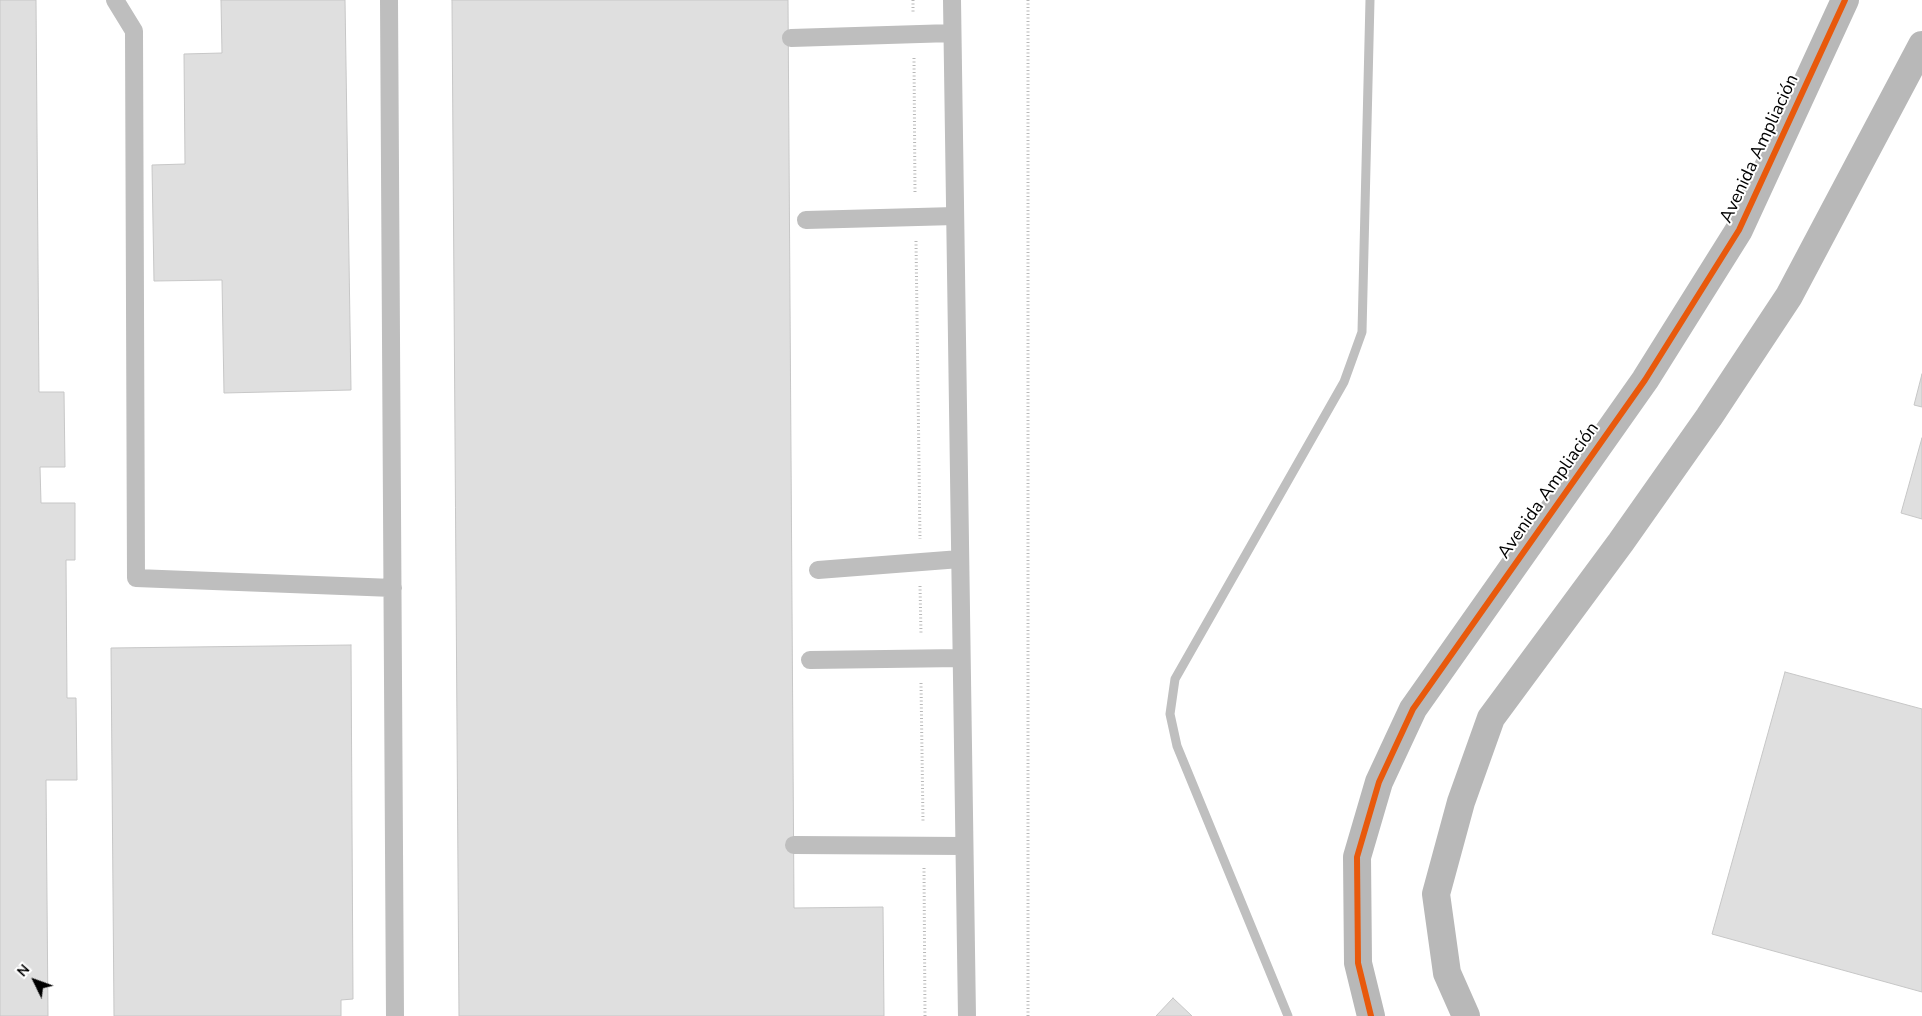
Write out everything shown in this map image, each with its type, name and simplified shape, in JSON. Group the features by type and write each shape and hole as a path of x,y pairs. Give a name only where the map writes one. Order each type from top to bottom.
{"street":[{"name":"Avenida Ampliación","path":"1371,1016 1358,963 1357,857 1379,782 1413,709 1645,380 1739,230 1845,0"},
{"path":"1466,1016 1447,973 1436,894 1461,802 1491,718 1704,425 1789,296 1922,45"}],"lane":[{"path":"114,0 134,30 136,578 393,588"},
{"path":"389,0 395,1016"},
{"path":"952,0 967,1016"},
{"path":"791,38 952,33"},
{"path":"806,220 955,216"},
{"path":"818,570 960,559"},
{"path":"810,660 961,658"},
{"path":"794,845 964,846"}],"path":[{"path":"913,0 926,1016"},
{"path":"1028,0 1028,1016"}],"building":[{"path":"0,0 36,0 39,392 64,392 65,467 40,467 41,503 75,503 75,560 66,560 67,698 76,698 77,780 46,780 48,1016 0,1016"},
{"path":"221,0 345,0 351,390 224,393 222,280 154,281 152,165 185,164 184,54 222,53"},
{"path":"452,0 788,0 794,908 883,907 884,1016 459,1016"},
{"path":"1922,374 1922,407 1914,405"},
{"path":"1922,438 1922,519 1901,513"},
{"path":"351,645 353,999 341,1000 341,1016 114,1016 111,648"},
{"path":"1785,672 1922,709 1922,992 1712,934"},
{"path":"1173,998 1192,1016 1156,1016"}],"waterway":[{"path":"1288,1016 1177,746 1170,714 1175,679 1344,382 1362,332 1370,0"}],"cycle path":[{"path":"1371,1016 1358,963 1357,857 1379,782 1413,709 1645,380 1739,230 1845,0"}]}
